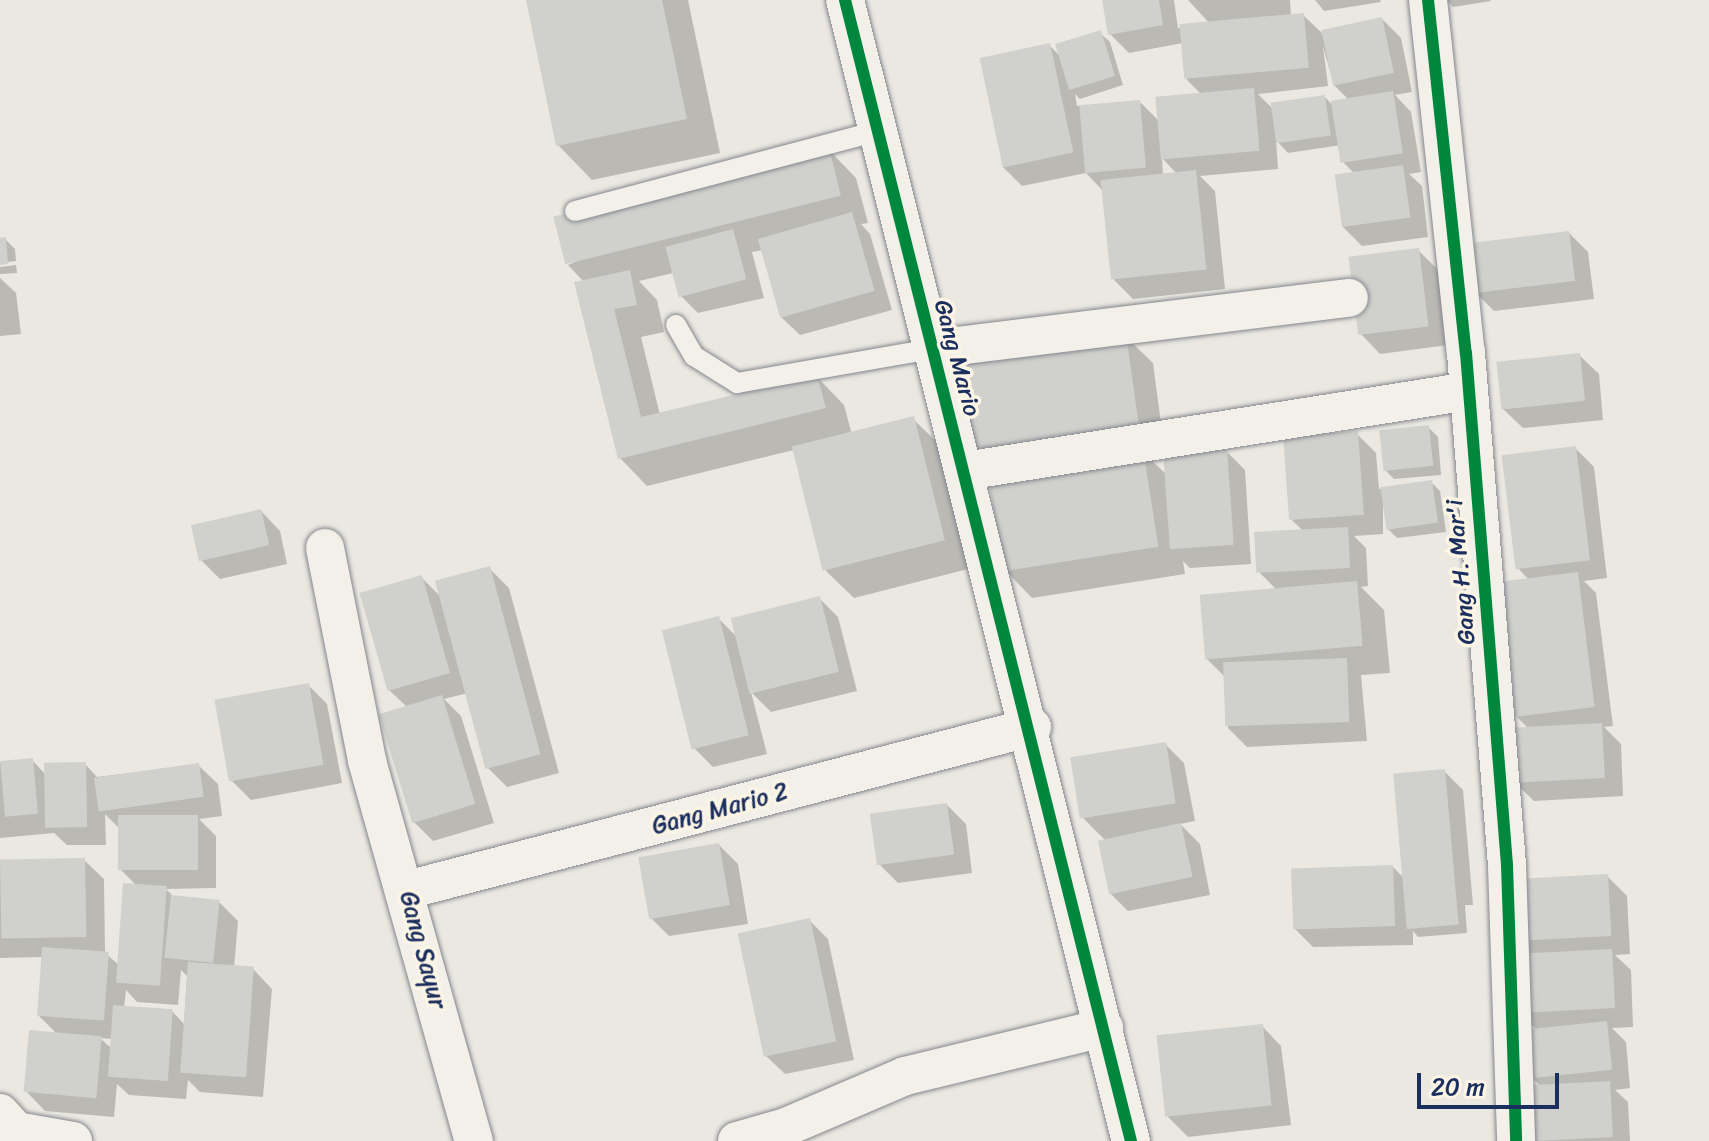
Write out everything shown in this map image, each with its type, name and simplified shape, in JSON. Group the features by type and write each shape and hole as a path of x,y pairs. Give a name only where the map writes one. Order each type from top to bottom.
{"street":[{"name":"Gang Mario","path":"845,0 875,132 1032,727 1131,1141"},
{"name":"Gang H. Mar'i","path":"1428,0 1469,391 1507,865 1516,1141"},
{"path":"932,349 1349,298"},
{"path":"965,471 1469,391"},
{"name":"Gang Sayur","path":"325,548 367,761 407,890 474,1141"},
{"name":"Gang Mario 2","path":"407,890 1032,727"},
{"path":"737,1141 786,1127 905,1076 1104,1028"},
{"path":"0,1113 16,1131 73,1141"}],"lane":[{"path":"575,211 875,132"},
{"path":"676,325 694,356 737,383 932,349"}],"building":[{"path":"526,0 662,0 687,119 556,146"},
{"path":"1102,0 1159,0 1163,25 1108,35"},
{"path":"1304,13 1309,68 1184,79 1179,24"},
{"path":"1382,17 1394,73 1333,86 1321,30"},
{"path":"1101,30 1115,76 1069,90 1055,44"},
{"path":"1050,43 1073,153 1003,168 980,58"},
{"path":"1254,88 1259,151 1161,159 1155,97"},
{"path":"1393,91 1403,153 1341,163 1331,101"},
{"path":"1325,95 1331,136 1276,143 1271,103"},
{"path":"1140,100 1146,168 1085,173 1079,105"},
{"path":"829,148 841,196 565,264 553,217"},
{"path":"1403,165 1410,217 1342,227 1335,175"},
{"path":"1196,170 1206,269 1111,279 1101,180"},
{"path":"852,212 875,291 780,318 758,239"},
{"path":"733,229 746,279 679,297 665,247"},
{"path":"1569,231 1575,281 1473,293 1467,244"},
{"path":"6,237 8,264 0,265 0,238"},
{"path":"1419,248 1429,326 1358,335 1349,257"},
{"path":"630,270 637,305 614,309 641,417 817,375 826,408 618,459 574,282"},
{"path":"1126,334 1139,429 969,453 956,358"},
{"path":"1580,353 1585,401 1501,410 1496,362"},
{"path":"914,416 945,540 823,571 792,446"},
{"path":"1429,425 1433,466 1384,471 1379,430"},
{"path":"1358,431 1364,515 1289,520 1283,436"},
{"path":"1576,446 1590,560 1516,569 1502,455"},
{"path":"1227,448 1234,545 1170,549 1163,452"},
{"path":"1143,449 1158,547 1003,571 988,474"},
{"path":"1432,480 1438,523 1386,530 1381,487"},
{"path":"261,509 269,545 199,561 191,525"},
{"path":"1348,527 1350,568 1256,573 1254,532"},
{"path":"490,566 540,754 485,769 435,581"},
{"path":"1578,572 1595,707 1513,717 1497,582"},
{"path":"422,575 450,673 388,691 360,593"},
{"path":"1357,581 1363,646 1205,660 1200,595"},
{"path":"820,596 839,672 750,694 731,618"},
{"path":"719,616 749,735 692,750 662,630"},
{"path":"1347,658 1349,722 1225,726 1223,662"},
{"path":"309,683 323,765 229,781 214,700"},
{"path":"442,695 475,804 412,823 379,714"},
{"path":"1602,723 1605,778 1512,783 1509,728"},
{"path":"1166,742 1176,803 1080,818 1070,757"},
{"path":"33,758 38,814 5,817 0,761"},
{"path":"86,762 87,827 45,828 44,763"},
{"path":"199,763 204,797 99,811 94,778"},
{"path":"1445,769 1459,924 1407,929 1393,774"},
{"path":"947,803 954,854 877,865 870,814"},
{"path":"118,815 198,815 198,870 118,870"},
{"path":"1181,823 1192,877 1109,894 1098,841"},
{"path":"719,843 730,905 649,919 638,857"},
{"path":"85,858 86,937 1,938 0,859"},
{"path":"1393,865 1395,926 1293,930 1291,869"},
{"path":"1608,874 1611,936 1515,941 1512,879"},
{"path":"123,883 167,886 160,986 116,983"},
{"path":"171,895 220,900 213,963 164,958"},
{"path":"810,918 836,1041 764,1057 738,933"},
{"path":"42,947 109,952 104,1021 37,1016"},
{"path":"1612,949 1615,1008 1517,1013 1514,954"},
{"path":"188,962 254,967 246,1077 180,1073"},
{"path":"113,1005 173,1009 168,1081 108,1077"},
{"path":"1607,1021 1612,1070 1529,1079 1523,1030"},
{"path":"1263,1024 1272,1106 1165,1117 1157,1035"},
{"path":"29,1030 102,1036 96,1098 24,1092"},
{"path":"1610,1081 1613,1137 1519,1141 1516,1086"}],"cycle path":[{"path":"845,0 1131,1141"},
{"path":"1428,0 1466,353 1507,865 1516,1141"}]}
